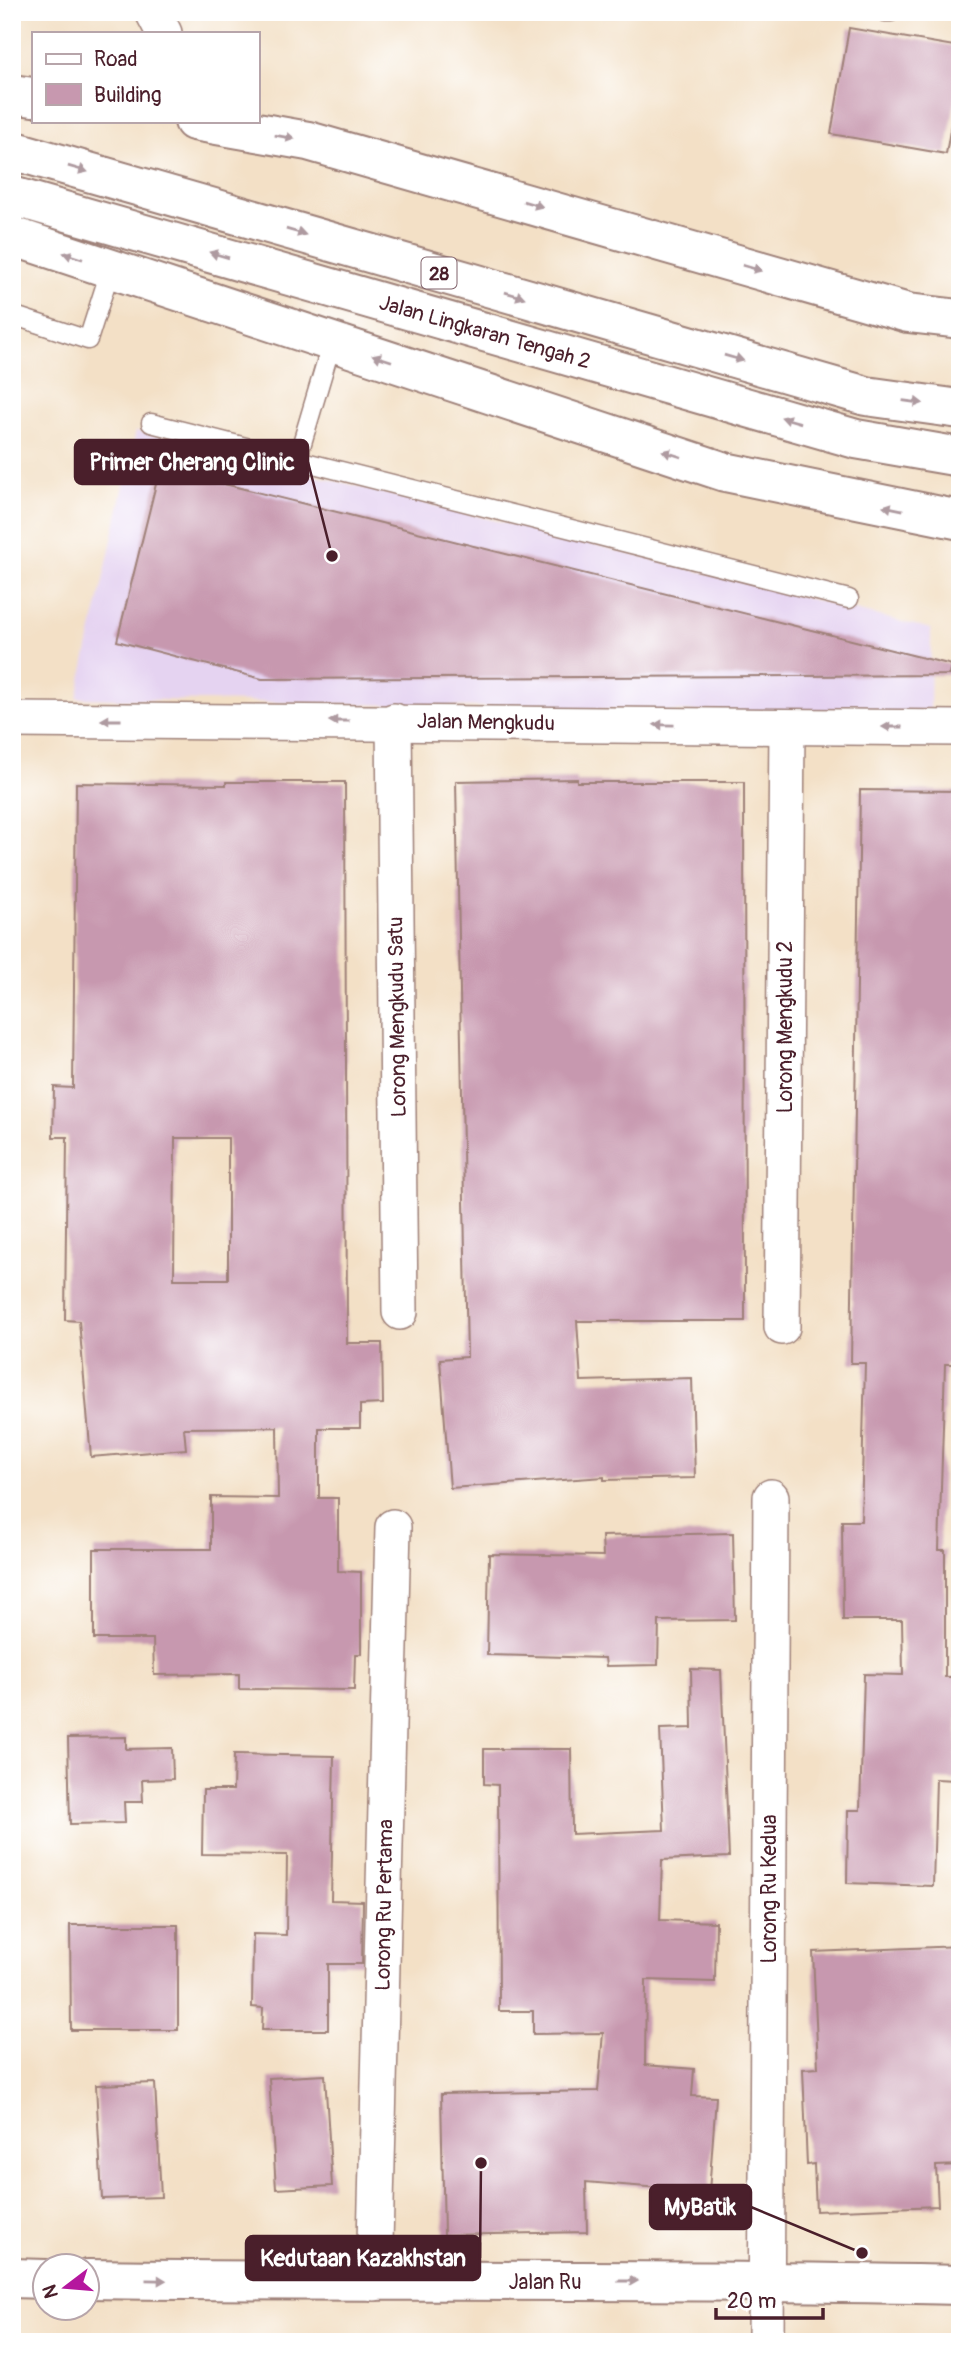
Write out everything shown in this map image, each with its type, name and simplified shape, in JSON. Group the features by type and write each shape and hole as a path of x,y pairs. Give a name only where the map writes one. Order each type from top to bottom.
{"main road":[{"path":"12,94 32,97"},
{"path":"200,122 308,141 908,313 960,320"},
{"name":"Jalan Lingkaran Tengah 2","path":"12,150 866,396 960,409"},
{"name":"Jalan Lingkaran Tengah 2","path":"12,196 856,439 960,457"},
{"path":"12,236 725,472 960,520"},
{"path":"12,2278 32,2279"},
{"name":"Jalan Ru","path":"102,2279 374,2283 767,2281 960,2285"}],"street":[{"path":"153,12 163,32"},
{"name":"Jalan Mengkudu","path":"12,720 394,721 960,728"},
{"name":"Lorong Mengkudu Satu","path":"394,721 400,1312"},
{"name":"Lorong Mengkudu 2","path":"782,1327 787,726"},
{"name":"Lorong Ru Kedua","path":"765,2342 771,1497"},
{"name":"Lorong Ru Pertama","path":"374,2283 393,1527"}],"lane":[{"path":"885,12 891,12"},
{"path":"12,315 88,340 111,268"},
{"path":"297,460 332,342"},
{"path":"151,423 849,599"}],"shaded area":[{"path":"136,431 931,629 930,717 77,698"}],"building":[{"path":"849,28 960,47 960,72 946,154 831,134"},
{"path":"160,468 952,665 950,675 262,679 117,641"},
{"path":"577,779 577,782 744,782 745,1321 577,1321 581,1381 692,1378 695,1478 604,1480 604,1477 450,1488 440,1359 467,1357 456,781"},
{"path":"226,782 345,782 347,1343 382,1343 383,1404 360,1405 360,1428 319,1428 319,1498 338,1498 338,1571 361,1572 361,1654 355,1654 354,1690 239,1689 239,1674 154,1675 153,1639 94,1639 94,1549 211,1549 211,1497 278,1498 277,1427 184,1428 186,1449 91,1457 79,1321 65,1320 67,1137 53,1137 54,1087 73,1088 76,783 226,785","holes":["175,1138 228,1138 228,1279 174,1279"]},
{"path":"860,790 960,791 960,1364 945,1364 939,1550 945,1550 945,1677 959,1677 956,1780 936,1779 933,1886 847,1883 848,1810 860,1810 864,1674 903,1675 902,1620 843,1620 842,1521 861,1521 865,1363 851,1363"},
{"path":"733,1533 735,1620 659,1621 658,1665 606,1666 605,1658 487,1655 489,1554 603,1556 602,1536"},
{"path":"691,1669 721,1670 729,1857 662,1860 660,1920 716,1922 715,1982 646,1980 645,2065 694,2069 692,2096 716,2097 709,2192 586,2182 587,2232 444,2235 441,2094 598,2091 603,2033 533,2034 533,2011 499,2011 498,1785 484,1784 484,1749 571,1749 572,1834 664,1830 660,1729 692,1728"},
{"path":"126,1737 126,1749 172,1748 173,1779 142,1780 143,1802 124,1802 125,1823 70,1824 68,1738"},
{"path":"234,1754 334,1756 331,1900 363,1901 362,1964 328,1964 328,2030 262,2030 263,2008 252,2007 253,1934 286,1935 287,1855 202,1854 203,1790 233,1790"},
{"path":"70,1925 178,1925 178,2030 71,2030"},
{"path":"960,1946 960,2165 936,2166 938,2206 816,2211 814,2164 807,2165 803,2069 818,2068 813,1952"},
{"path":"325,2075 332,2186 276,2189 269,2078"},
{"path":"155,2083 161,2197 102,2199 96,2085"}],"place":[{"name":"Primer Cherang Clinic","path":"332,556"},
{"name":"Kedutaan Kazakhstan","path":"481,2163"},
{"name":"MyBatik","path":"862,2253"}]}
